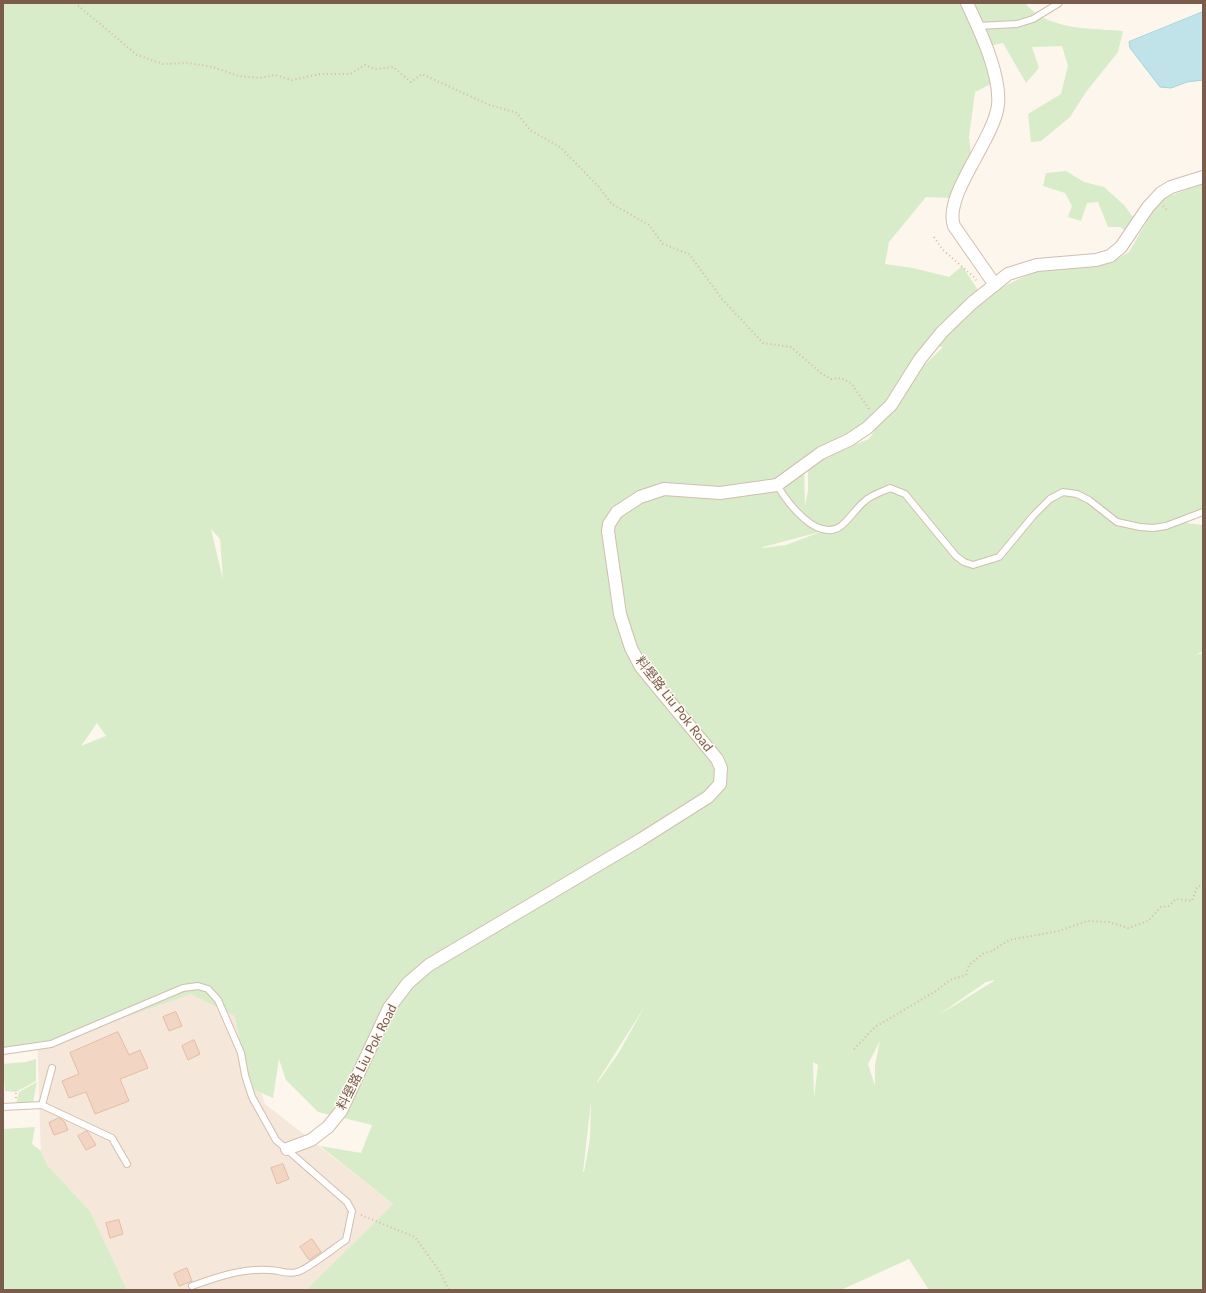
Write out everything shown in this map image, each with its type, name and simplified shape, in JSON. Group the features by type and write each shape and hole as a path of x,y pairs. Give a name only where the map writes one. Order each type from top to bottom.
{"street":[{"path":"967,3 994,73 998,104 994,124 965,180 954,207 952,218 954,226 995,285"},
{"name":"料壆路 Liu Pok Road","path":"287,1149 311,1140 328,1127 341,1111 389,1008 408,984 429,965 640,840 715,792 720,784 721,776 717,758 641,667 631,648 620,614 608,531 609,524 617,512 640,497 664,490 720,493 777,485 821,453 849,440 875,421 891,405 920,359 942,332 1008,274 1029,266 1096,260 1110,256 1121,247 1148,208 1161,193 1171,187 1203,177"}],"lane":[{"path":"977,26 1017,24 1033,19 1059,3"},
{"path":"777,485 786,501 805,520 811,524 830,530 841,526 866,499 890,488 905,494 956,556 964,562 973,565 999,557 1033,516 1050,499 1063,492 1076,494 1089,500 1117,522 1140,527 1153,528 1166,526 1203,512"},
{"path":"3,1051 51,1044 183,988 198,986 208,989 218,1000 241,1053 244,1075 252,1097 276,1140 347,1202 352,1212 346,1240 298,1272 286,1273 270,1270 238,1272 220,1276 192,1286"},
{"path":"42,1105 52,1068"},
{"path":"3,1107 42,1105 112,1138 127,1164"}],"path":[{"path":"75,3 138,55 163,64 188,63 213,67 238,76 260,78 275,76 292,80 320,74 350,74 365,65 375,69 393,67 411,82 422,74 487,104 517,113 530,130 560,147 598,186 612,204 649,225 664,244 688,254 722,299 763,343 791,347 822,374 831,379 841,378 851,383 868,406 875,421"},
{"path":"934,237 943,250 975,278 982,296"},
{"path":"854,1049 875,1027 936,991 950,980 966,975 969,965 984,953 992,951 1010,940 1059,931 1087,921 1109,922 1128,928 1148,921 1161,907 1169,906 1176,899 1192,901 1196,888 1203,885"},
{"path":"352,1212 415,1237 440,1272 449,1290"}],"shaded area":[{"path":"214,969 235,1016 265,1104 393,1204 306,1290 127,1290 90,1211 41,1159 37,1034"}],"green space":[{"path":"3,3 1025,3 1046,19 1058,23 1084,28 1123,31 1118,52 1086,92 1070,117 1041,141 1031,142 1028,114 1061,94 1068,66 1062,46 1032,47 1039,68 1026,83 1003,43 985,47 991,84 975,92 969,137 973,170 950,198 926,197 889,242 885,264 913,268 949,277 962,266 982,296 1039,270 1063,266 1083,268 1099,266 1115,260 1129,252 1160,199 1203,184 1203,512 1177,522 1203,525 1203,651 1195,655 1203,653 1203,1290 929,1290 909,1259 841,1290 306,1290 393,1204 320,1146 361,1153 372,1125 318,1112 286,1080 279,1059 273,1098 248,1087 235,1016 191,994 42,1046 3,1050","holes":["932,345 943,347 910,379","888,409 869,439 810,461","808,462 808,491 805,506 804,464","211,529 220,539 223,580","823,531 786,545 762,548 763,547","97,723 106,736 81,746","994,980 994,981 937,1016 986,982","645,1006 618,1054 597,1082","880,1041 875,1065 875,1086 868,1064","813,1062 818,1065 814,1098","591,1101 590,1139 583,1172"]},
{"path":"1066,171 1084,182 1104,187 1124,205 1136,221 1127,232 1120,227 1108,227 1098,202 1087,203 1081,221 1068,217 1072,206 1065,193 1043,186 1046,173"},
{"path":"36,1059 36,1081 16,1092 5,1091 3,1064 26,1062"},
{"path":"37,1082 33,1102 16,1104 19,1092"},
{"path":"35,1127 32,1144 41,1151 47,1165 90,1211 127,1290 3,1290 3,1129"}],"water":[{"path":"1203,12 1203,80 1187,82 1171,88 1160,87 1130,48 1129,42"}],"building":[{"path":"176,1012 182,1026 169,1031 163,1017"},
{"path":"118,1032 129,1055 140,1050 148,1068 120,1079 129,1101 95,1114 86,1092 69,1098 62,1081 79,1074 70,1053"},
{"path":"194,1040 200,1054 188,1060 182,1046"},
{"path":"59,1118 64,1121 68,1130 54,1135 49,1123"},
{"path":"87,1131 96,1145 86,1150 78,1136"},
{"path":"283,1164 289,1179 277,1184 271,1168"},
{"path":"119,1220 123,1234 110,1238 106,1223"},
{"path":"312,1239 321,1252 309,1260 300,1247"},
{"path":"187,1268 192,1281 179,1286 174,1274"}]}
